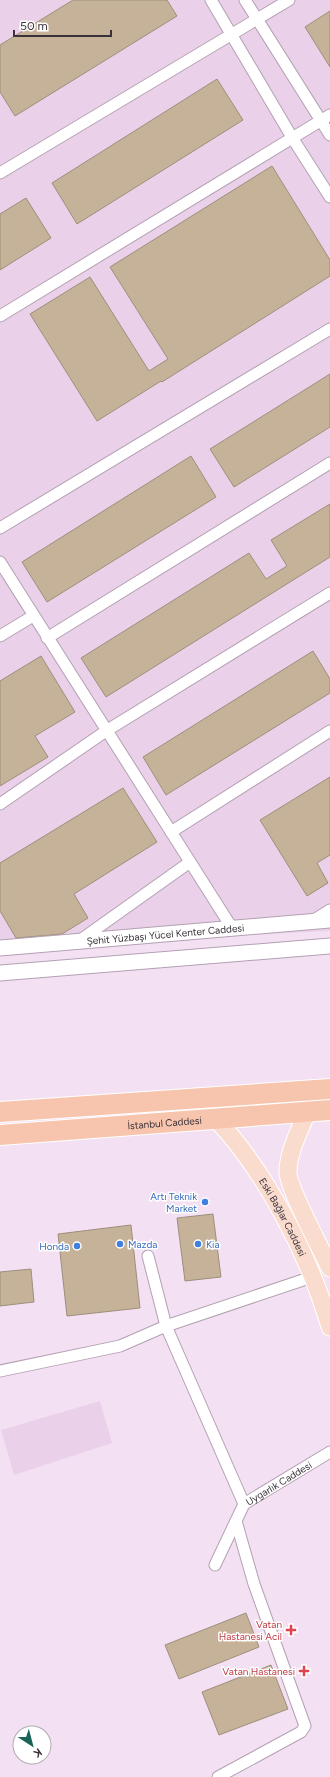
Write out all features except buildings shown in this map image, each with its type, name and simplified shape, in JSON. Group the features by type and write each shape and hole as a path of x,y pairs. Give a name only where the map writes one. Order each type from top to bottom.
{"highway":[{"path":"0,1112 330,1089"},
{"name":"İstanbul Caddesi","path":"0,1135 330,1110"}],"main road":[{"name":"Eski Bağlar Caddesi","path":"307,1112 294,1142 287,1171 295,1195 330,1268"},
{"name":"Eski Bağlar Caddesi","path":"216,1118 234,1138 257,1172 288,1225 312,1277 323,1304 330,1327"}],"street":[{"path":"211,0 293,139 330,197"},
{"path":"245,0 326,118 330,135"},
{"path":"0,174 289,0"},
{"path":"0,316 326,118"},
{"path":"0,528 330,329"},
{"path":"47,638 330,463"},
{"path":"0,562 232,928"},
{"path":"0,804 106,731 330,593"},
{"path":"0,636 33,616"},
{"path":"171,832 330,731"},
{"path":"79,941 190,862"},
{"path":"311,921 330,910"},
{"name":"Şehit Yüzbaşı Yücel Kenter Caddesi","path":"0,948 330,920"},
{"path":"0,973 330,946"},
{"path":"148,1256 166,1326 244,1504"},
{"path":"0,1371 120,1346 166,1326 312,1277"},
{"name":"Uygarlık Caddesi","path":"215,1565 244,1504 330,1452"},
{"path":"218,1777 301,1732 305,1726 254,1584 236,1521"}],"shaded area":[{"path":"0,0 330,0 330,931 0,946"},
{"path":"100,1401 112,1443 14,1475 1,1430"}],"place":[{"name":"Artı Teknik Market","path":"205,1202"},
{"name":"Mazda","path":"120,1244"},
{"name":"Kia","path":"198,1244"},
{"name":"Honda","path":"77,1246"},
{"name":"Vatan Hastanesi Acil","path":"291,1630"},
{"name":"Vatan Hastanesi","path":"304,1671"}]}
